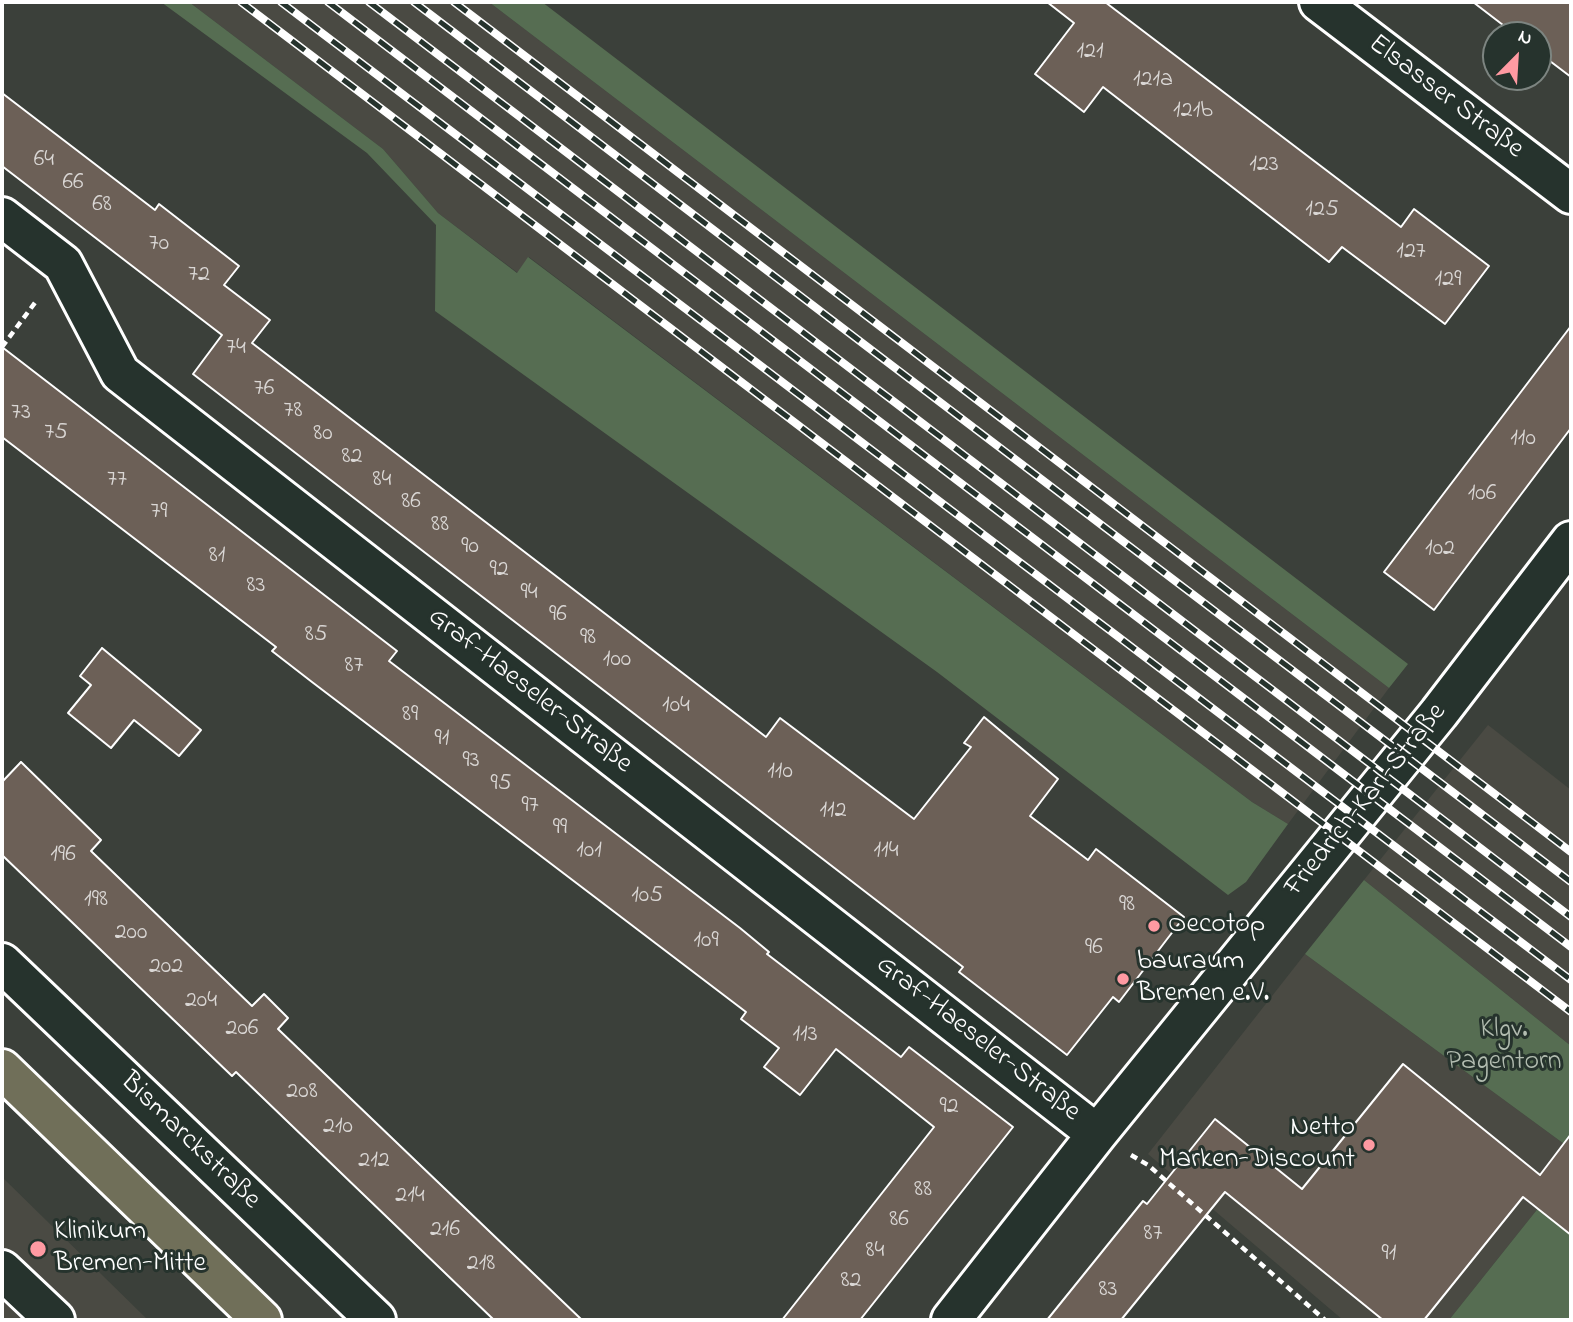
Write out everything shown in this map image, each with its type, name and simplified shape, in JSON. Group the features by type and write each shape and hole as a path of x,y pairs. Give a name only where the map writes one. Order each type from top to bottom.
{"main road":[{"path":"2,1069 262,1320"}],"street":[{"name":"Elsasser Straße","path":"1319,2 1571,194"},
{"name":"Graf-Haeseler-Straße","path":"2,217 63,264 120,373 1097,1134"},
{"name":"Friedrich-Karl-Straße","path":"951,1320 1097,1134 1439,713 1571,541"},
{"name":"Bismarckstraße","path":"2,962 376,1320"},
{"path":"2,1270 55,1320"}],"path":[{"path":"2,346 63,264"},
{"path":"1097,1134 1148,1165 1325,1320"}],"shaded area":[{"path":"189,2 489,2 1389,688 1288,824 1252,802 529,257 518,273 438,213 383,149"},
{"path":"1488,725 1571,790 1571,1046 1364,880"},
{"path":"1305,954 1571,1149 1571,1167 1449,1320 1343,1320 1148,1154"},
{"name":"Klinikum Bremen-Mitte","path":"2,1177 148,1320 2,1320"}],"green space":[{"path":"161,2 189,2 383,149 438,213 517,273 528,257 1252,802 1288,824 1246,882 1228,895 937,672 435,311 436,225 367,153"},
{"path":"489,2 542,2 1408,664 1389,688"},
{"name":"Klgv. Pagentorn","path":"1364,880 1571,1046 1571,1149 1305,954"},
{"path":"1571,1167 1571,1320 1449,1320"}],"building":[{"path":"1047,2 1105,2 1401,227 1414,209 1489,266 1445,324 1342,247 1329,262 1103,87 1084,112 1035,74 1074,23"},
{"path":"1473,2 1571,2 1571,77 1552,63 1552,21 1498,21"},
{"path":"2,93 155,210 159,204 239,266 224,285 270,320 252,343 766,737 780,718 914,819 971,747 964,743 984,717 1058,779 1030,816 1088,860 1096,849 1184,917 1119,1002 1113,997 1067,1055 959,972 963,967 193,374 222,335 2,166"},
{"path":"1571,326 1571,428 1434,610 1384,572"},
{"path":"2,347 397,651 389,661 740,928 769,952 767,954 901,1057 909,1047 1013,1127 860,1320 782,1320 934,1127 836,1049 800,1095 764,1067 779,1048 741,1019 746,1012 312,682 272,651 276,647 2,437"},
{"path":"102,648 201,730 179,756 134,720 111,748 68,713 91,685 80,676"},
{"path":"21,762 101,840 91,851 252,1006 264,994 288,1018 278,1029 582,1320 494,1320 236,1072 232,1076 2,855 2,782"},
{"path":"1403,1064 1540,1175 1571,1134 1571,1235 1523,1197 1424,1320 1383,1320 1225,1192 1121,1320 1047,1320 1143,1201 1147,1204 1215,1119 1302,1189"}],"railway":[{"path":"241,2 1571,1012"},
{"path":"281,2 1571,980"},
{"path":"328,2 1571,947"},
{"path":"369,2 1571,917"},
{"path":"414,2 1571,882"},
{"path":"454,2 1571,852"}],"place":[{"name":"Oecotop","path":"1154,926"},
{"name":"bauraum Bremen e.V.","path":"1123,979"},
{"name":"Netto Marken-Discount","path":"1369,1145"},
{"name":"Klinikum Bremen-Mitte","path":"38,1249"}]}
